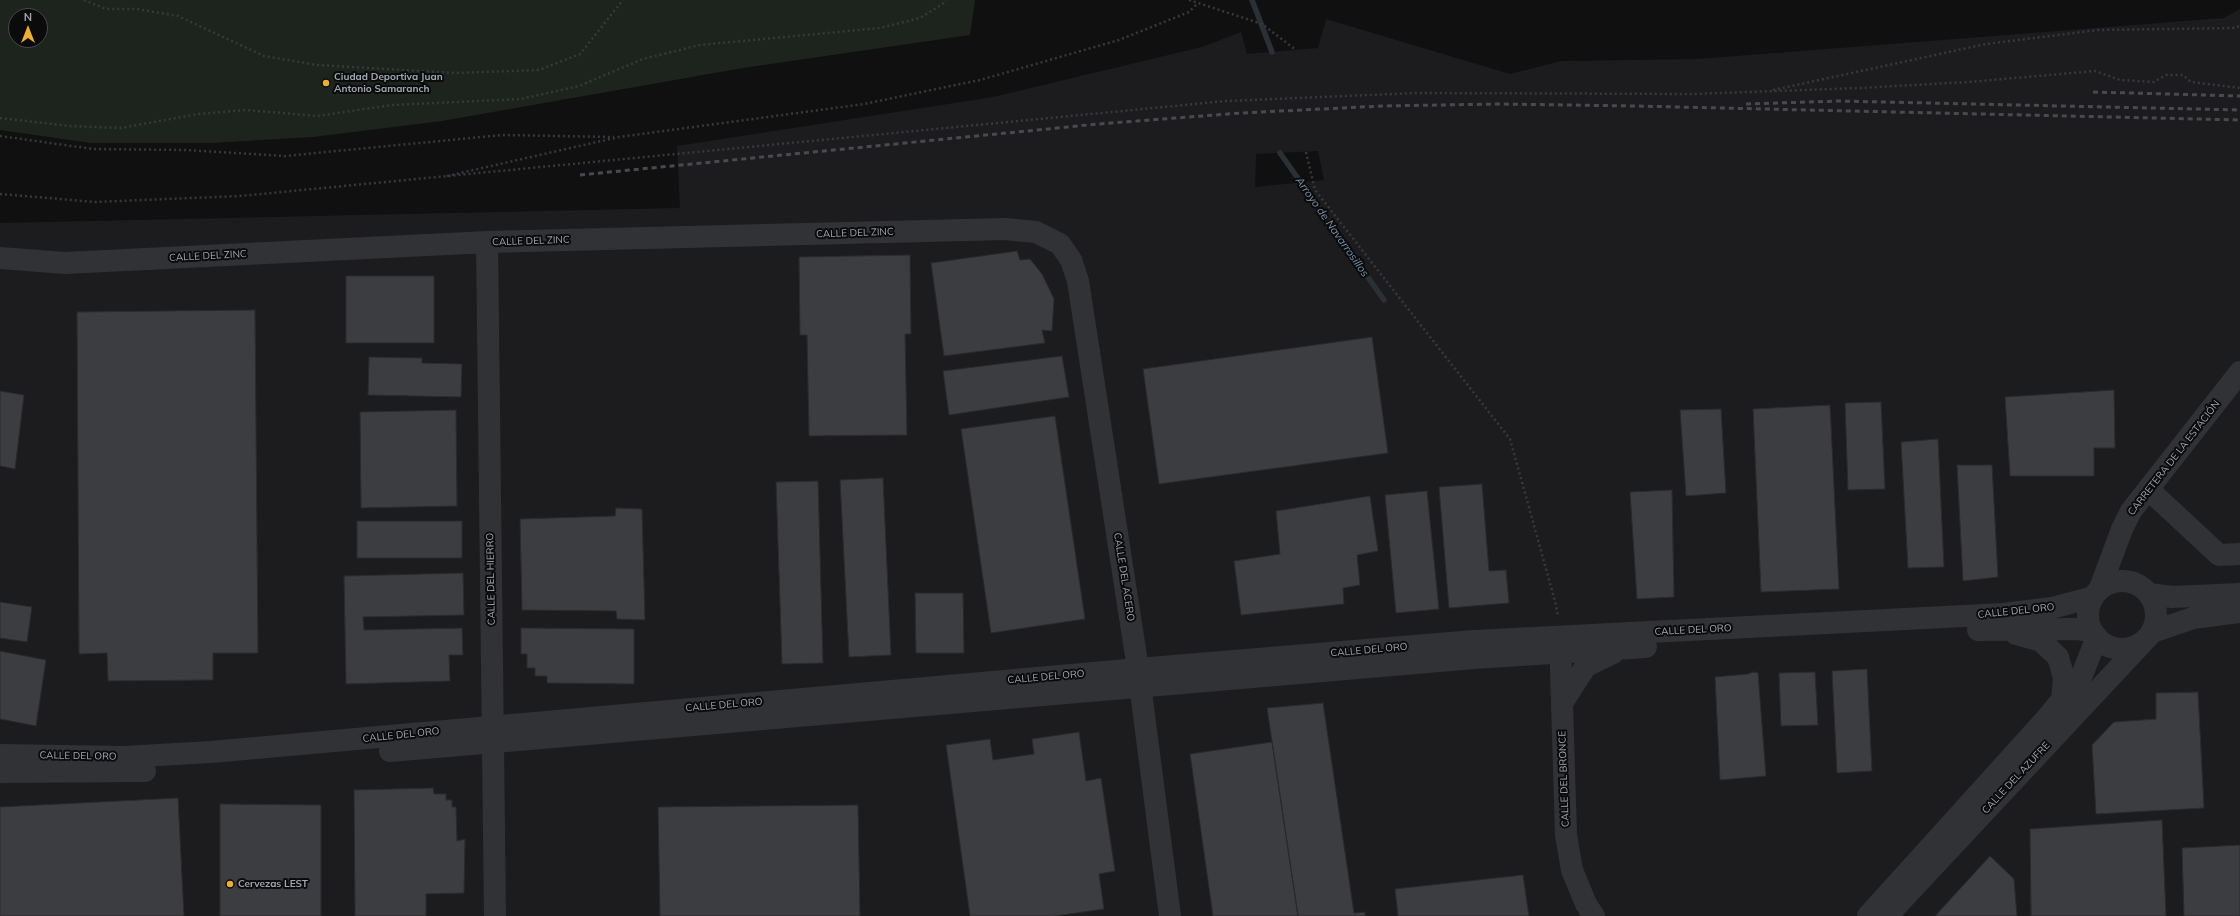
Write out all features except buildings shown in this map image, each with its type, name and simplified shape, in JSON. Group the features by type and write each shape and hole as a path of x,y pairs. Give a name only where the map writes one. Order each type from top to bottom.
{"street":[{"name":"CALLE DEL ZINC","path":"0,258 65,262 487,242 1005,229 1036,232 1060,244"},
{"name":"CALLE DEL HIERRO","path":"487,242 495,916"},
{"name":"CALLE DEL ACERO","path":"1060,244 1071,260 1078,280 1139,678 1170,916"},
{"name":"CARRETERA DE LA ESTACIÓN","path":"2096,593 2116,548 2122,529 2131,511 2240,372"},
{"path":"2148,489 2219,555 2240,554"},
{"path":"2116,548 2127,581"},
{"path":"2149,636 2156,612 2154,603 2149,594 2139,585 2127,581 2113,582 2096,593 2088,615 2095,635 2105,644 2115,648 2137,646 2149,636 2194,618 2240,612"},
{"name":"CALLE DEL ORO","path":"0,755 123,757 493,734 1553,644 2002,614 2052,608 2096,593"},
{"path":"2149,594 2172,597 2240,594"},
{"name":"CALLE DEL ORO","path":"1553,644 1621,649 2002,629 2076,629 2095,635"},
{"path":"2002,629 2041,641 2058,657 2064,678 2062,700"},
{"name":"CALLE DEL AZUFRE","path":"1868,916 2062,700 2082,675 2095,635"},
{"name":"CALLE DEL AZUFRE","path":"1888,916 2149,636"},
{"name":"CALLE DEL BRONCE","path":"1553,644 1562,703 1566,835 1572,870 1586,904 1594,916"},
{"name":"CALLE DEL BRONCE","path":"1553,644 1550,837 1558,874 1576,916"},
{"path":"1562,703 1586,666 1621,649"},
{"name":"CALLE DEL ORO","path":"0,772 123,772 212,767 493,734"}],"path":[{"path":"84,0 106,9 137,9 178,16 264,56 317,66 455,73 539,70 580,54 623,0"},
{"path":"0,118 70,126 121,128 198,114 246,110 317,116 392,105 522,99 579,86 642,59 700,45 880,28 920,18 944,3 946,0"},
{"path":"1189,0 1197,4 1262,24 1296,50"},
{"path":"436,178 618,138 864,104 980,80 1118,40 1189,12 1197,4"},
{"path":"1765,92 1986,44 2098,30 2233,28 2240,26"},
{"path":"0,194 102,201 240,196 1226,102 1417,93 1692,94 1765,92 1969,82 2095,71 2120,80 2154,82 2166,75 2183,75 2191,82 2240,88"},
{"path":"0,136 93,149 186,150 285,156 502,135 618,138"},
{"path":"1306,152 1315,190 1510,439 1556,605 1553,644"}],"shaded area":[{"name":"Ciudad Deportiva Juan Antonio Samaranch","path":"0,0 975,0 970,35 743,68 442,121 313,137 211,143 91,143 0,130"},
{"path":"2240,9 2240,916 0,916 0,223 680,208 677,146 993,97 1202,47 1241,32 1247,54 1318,48 1326,19 1510,74 1561,61 1698,59 2224,18","holes":["1318,151 1324,180 1255,187 1256,154"]}],"waterway":[{"name":"Arroyo de Navarrosillos","path":"1252,0 1272,52"},
{"name":"Arroyo de Navarrosillos","path":"1280,153 1384,300"}],"railway":[{"path":"2093,92 2240,96"},
{"path":"1746,104 1839,101 2240,110"},
{"path":"580,175 1098,124 1241,113 1382,106 1500,104 1635,106 2240,120"}],"place":[{"name":"Ciudad Deportiva Juan Antonio Samaranch","path":"326,83"},
{"name":"Cervezas LEST","path":"230,884"}]}
